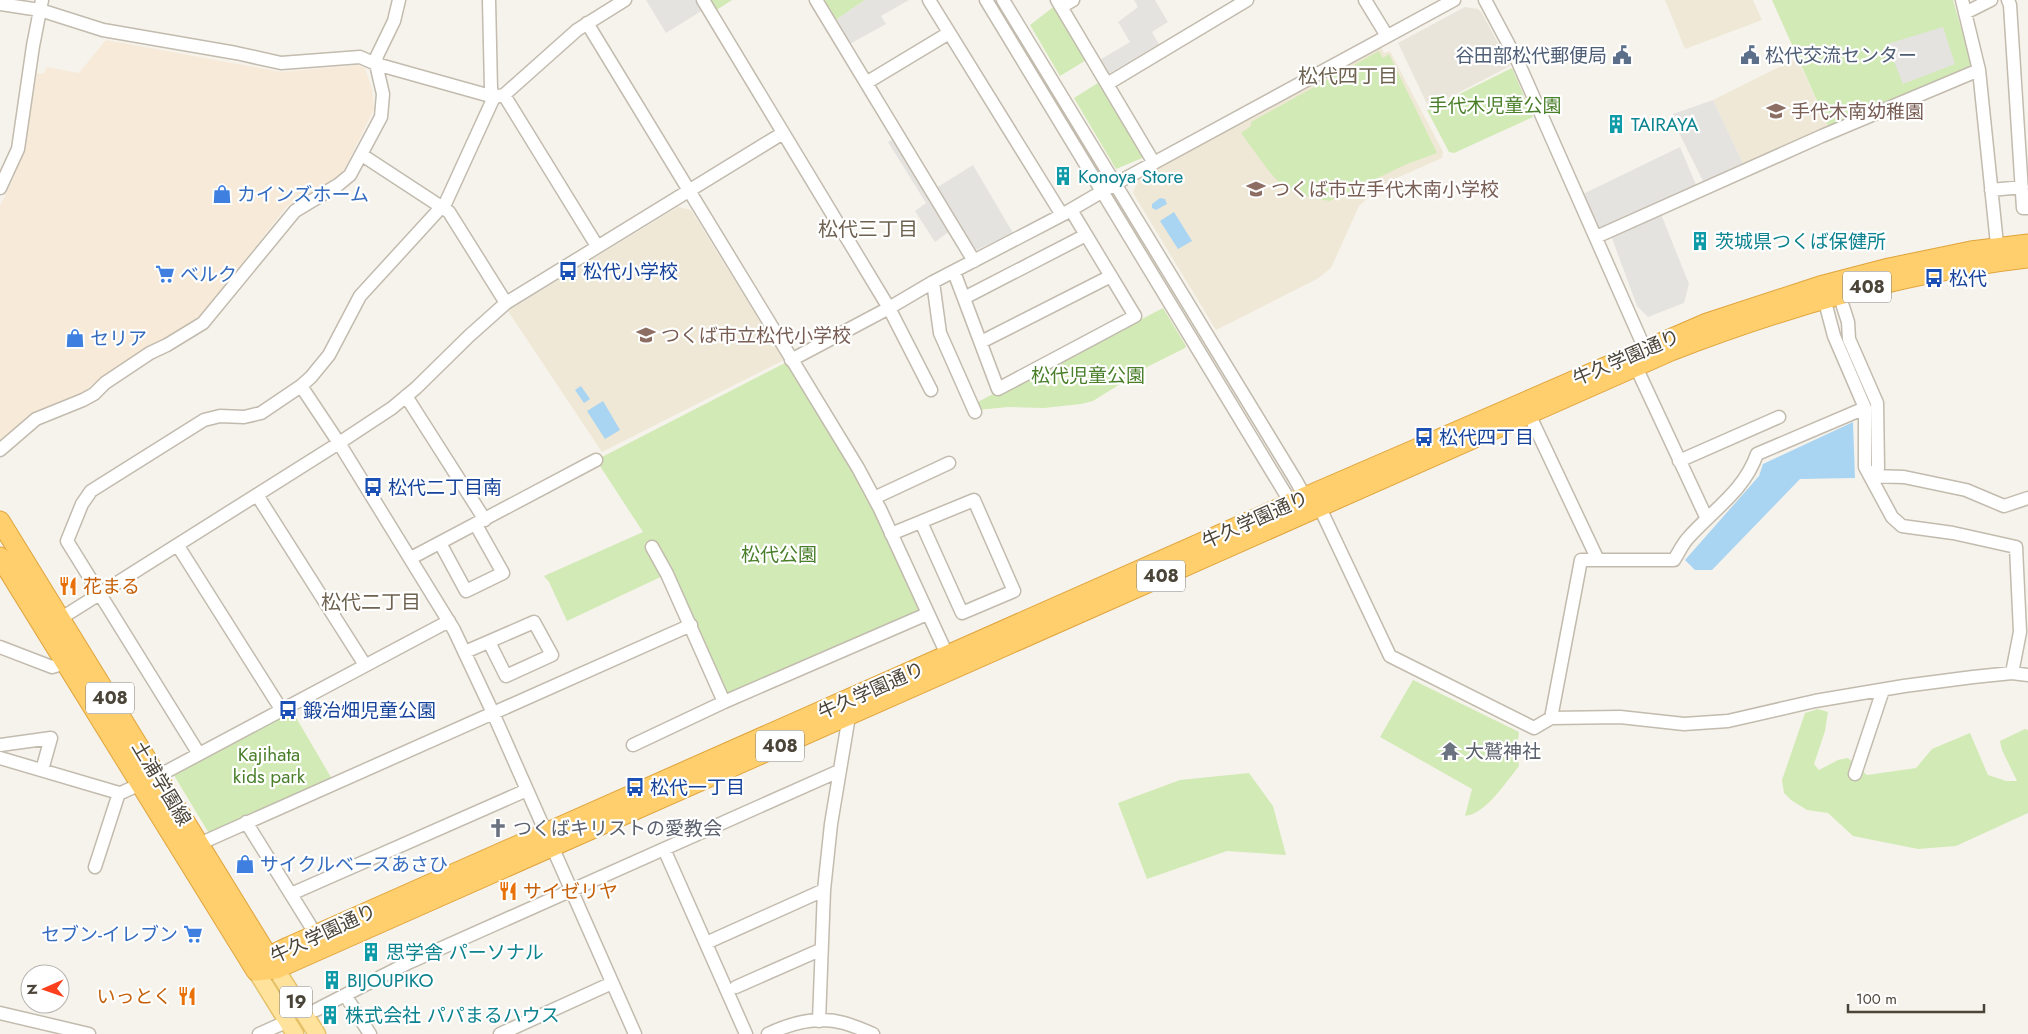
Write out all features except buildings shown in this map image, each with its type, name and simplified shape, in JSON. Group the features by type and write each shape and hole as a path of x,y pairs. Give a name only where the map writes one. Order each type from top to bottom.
{"highway":[{"name":"牛久学園通り","path":"267,965 1305,505 1644,359 1832,296 1938,272 1998,255 2028,244"},
{"name":"牛久学園通り","path":"1305,505 1530,414 1734,313 1820,286 1904,264 1998,255 2028,258"},
{"name":"土浦学園線","path":"0,520 158,776 267,965"},
{"name":"土浦学園線","path":"0,557 141,784 267,965"},
{"name":"牛久学園通り","path":"549,840 849,716 950,662"}],"main road":[{"name":"19","path":"267,965 290,1028"},
{"name":"19","path":"267,965 317,1034"}],"street":[{"path":"0,450 36,419 94,394 105,383 203,323 296,211 338,185 350,175 381,117 383,94 376,64 377,56 394,21 399,0"},
{"path":"489,0 491,89 499,96 555,174 597,246"},
{"path":"199,754 67,541 82,504 91,491 204,420 220,416 252,416 261,413 301,386 329,355 360,296 446,202 499,96 587,23 625,0"},
{"path":"703,0 889,308 931,390"},
{"path":"816,0 974,262"},
{"path":"929,0 1067,212 1086,235 1135,316 998,389 954,272"},
{"path":"986,0 1102,191 1305,505"},
{"path":"1003,0 1115,184 1305,505 1390,656 1534,728 1551,718 1620,717 1684,724 1728,721 1815,701 1883,690 1973,677 2012,673 2028,675"},
{"path":"1073,0 1059,4 1154,163"},
{"path":"1107,84 1247,0"},
{"path":"1365,0 1387,36"},
{"path":"791,360 889,308 933,282 1067,212 1102,191 1454,0"},
{"path":"1485,0 1518,62 1596,237 1644,359 1679,461 1707,519"},
{"path":"1991,0 1963,6 1979,70 1998,255"},
{"path":"2008,0 2010,5 2023,208 2028,208"},
{"path":"0,4 41,5 103,30 236,53 281,64 360,57 376,64 499,96"},
{"path":"0,188 18,149 41,5"},
{"path":"587,23 874,498 950,662"},
{"path":"866,83 949,33"},
{"path":"1596,237 1822,136 1979,70"},
{"path":"44,629 339,443 406,396 469,336 506,304 597,246 783,133"},
{"path":"362,155 449,212 506,304"},
{"path":"1991,190 2022,187"},
{"path":"964,298 1086,235"},
{"path":"981,342 1111,276"},
{"path":"933,282 940,333 975,412"},
{"path":"1832,296 1834,336 1865,408 1865,467 1892,517 1902,526 1953,533 2016,547 2020,632 2012,673"},
{"path":"1832,296 1848,322 1849,338 1877,403 1878,468 1871,476"},
{"path":"301,386 411,558 449,621 465,652 635,1034"},
{"path":"406,396 480,522 503,573 466,591 440,544"},
{"path":"1551,718 1581,560 1597,558 1674,560 1687,538 1738,488 1751,471 1757,454 1865,408"},
{"path":"1530,414 1597,558"},
{"path":"1679,461 1779,417"},
{"path":"411,558 596,460"},
{"path":"874,498 949,463"},
{"path":"1871,476 1904,477 1966,490 2004,506 2028,498"},
{"path":"257,495 365,665"},
{"path":"892,534 974,500 1014,591 962,613 921,522"},
{"path":"178,546 281,709"},
{"path":"652,547 691,625 724,702"},
{"path":"633,745 724,702 927,614"},
{"path":"0,758 119,794 158,776 449,621"},
{"path":"465,652 534,622 552,656 506,676 489,642"},
{"path":"198,844 691,625"},
{"path":"0,647 52,667 65,663"},
{"path":"1855,774 1883,690"},
{"path":"819,1020 820,950 824,890 839,771 849,716"},
{"path":"0,746 51,738 42,770"},
{"path":"316,1010 408,963 839,771"},
{"path":"291,894 527,790"},
{"path":"95,867 119,794"},
{"path":"246,822 310,925"},
{"path":"664,849 746,1034"},
{"path":"706,943 824,890"},
{"path":"736,988 820,950"},
{"path":"500,1034 612,984"},
{"path":"345,995 370,1034"},
{"path":"0,1013 43,1028 89,1034"},
{"path":"768,1034 783,1027 819,1020 844,1023 873,1034"},
{"path":"259,1034 290,1028"}],"shaded area":[{"path":"646,0 697,0 703,10 666,33"},
{"path":"865,0 909,0 881,16 886,24 848,45 833,22"},
{"path":"1134,0 1155,0 1168,22 1152,32 1159,44 1108,74 1098,61 1130,42 1118,22 1138,7"},
{"path":"1665,0 1753,0 1762,20 1685,49"},
{"path":"1465,7 1478,9 1482,13 1510,66 1429,108 1398,43"},
{"path":"1943,27 1955,64 1903,84 1887,44"},
{"path":"106,40 282,72 357,65 365,68 372,89 374,109 344,170 332,181 287,206 201,317 101,377 79,396 0,443 0,206 15,175 25,138 37,73 44,74 46,67 79,73"},
{"name":"つくば市立手代木南小学校","path":"1381,47 1384,53 1390,51 1443,152 1442,158 1390,181 1359,206 1331,268 1317,279 1216,330 1133,193 1138,179"},
{"path":"1797,58 1831,132 1746,170 1713,100"},
{"path":"1713,100 1746,170 1705,185 1670,115"},
{"path":"895,138 950,231 935,242 915,211 926,203 888,142"},
{"path":"1680,147 1697,187 1597,232 1581,195"},
{"path":"973,165 1013,233 974,251 936,188"},
{"name":"つくば市立松代小学校","path":"678,207 691,210 784,360 602,452 508,311"},
{"path":"1661,214 1689,284 1684,303 1648,317 1637,306 1610,233"}],"green space":[{"path":"708,0 732,0 715,11"},
{"path":"819,0 865,0 833,22"},
{"path":"1772,0 1953,0 1972,66 1831,132"},
{"path":"1056,5 1088,59 1060,76 1030,25"},
{"path":"1379,51 1383,58 1389,54 1437,153 1407,164 1329,201 1306,196 1282,186 1241,133 1251,126 1251,122"},
{"name":"手代木児童公園","path":"1512,68 1533,117 1454,153 1449,152 1427,110"},
{"path":"1101,81 1147,156 1116,169 1074,98"},
{"name":"松代児童公園","path":"1163,308 1186,346 1185,348 1149,366 1093,401 1044,408 1008,407 977,410 974,404 995,393 997,395"},
{"name":"松代公園","path":"791,360 858,468 927,614 724,702 667,574 567,621 549,582 544,576 643,532 596,460"},
{"path":"1413,680 1519,732 1517,748 1519,766 1488,804 1473,814 1465,816 1472,789 1380,737"},
{"name":"Kajihata kids park","path":"291,709 332,779 210,835 172,772"},
{"path":"1818,709 1828,712 1825,731 1814,764 1819,770 1838,760 1848,758 1867,775 1916,768 1932,749 1970,733 1988,775 2006,781 2017,781 2002,750 2000,741 2025,729 2028,730 2028,813 1956,846 1918,849 1853,836 1828,813 1807,810 1784,793 1782,780 1805,713"},
{"path":"1249,773 1273,806 1286,855 1227,851 1147,879 1118,803 1180,780"}],"water":[{"path":"1160,198 1165,199 1167,204 1156,210 1152,208 1152,204"},
{"path":"1174,212 1192,241 1178,249 1160,221"},
{"path":"581,386 590,399 584,403 575,390"},
{"path":"603,401 620,430 605,439 587,411"},
{"path":"1853,422 1855,478 1800,479 1712,570 1695,570 1685,560 1759,476 1763,464"}],"place":[{"name":"谷田部松代郵便局","path":"1622,55"},
{"name":"松代交流センター","path":"1750,55"},
{"name":"手代木南幼稚園","path":"1776,111"},
{"name":"TAIRAYA","path":"1616,124"},
{"name":"Konoya Store","path":"1063,176"},
{"name":"つくば市立手代木南小学校","path":"1256,189"},
{"name":"カインズホーム","path":"222,194"},
{"name":"茨城県つくば保健所","path":"1700,241"},
{"name":"松代小学校","path":"568,271"},
{"name":"ベルク","path":"165,274"},
{"name":"松代","path":"1934,278"},
{"name":"つくば市立松代小学校","path":"646,335"},
{"name":"セリア","path":"75,338"},
{"name":"松代四丁目","path":"1424,437"},
{"name":"松代二丁目南","path":"373,487"},
{"name":"花まる","path":"68,586"},
{"name":"鍛冶畑児童公園","path":"288,710"},
{"name":"大鷲神社","path":"1450,751"},
{"name":"松代一丁目","path":"635,787"},
{"name":"つくばキリストの愛教会","path":"498,828"},
{"name":"サイクルベースあさひ","path":"245,864"},
{"name":"サイゼリヤ","path":"508,891"},
{"name":"セブン-イレブン","path":"193,934"},
{"name":"思学舎 パーソナル","path":"371,952"},
{"name":"BIJOUPIKO","path":"332,980"},
{"name":"いっとく","path":"187,996"},
{"name":"株式会社 パパまるハウス","path":"330,1015"}],"district":[{"name":"松代四丁目","path":"1348,76"},
{"name":"松代三丁目","path":"868,229"},
{"name":"松代二丁目","path":"371,602"}]}
